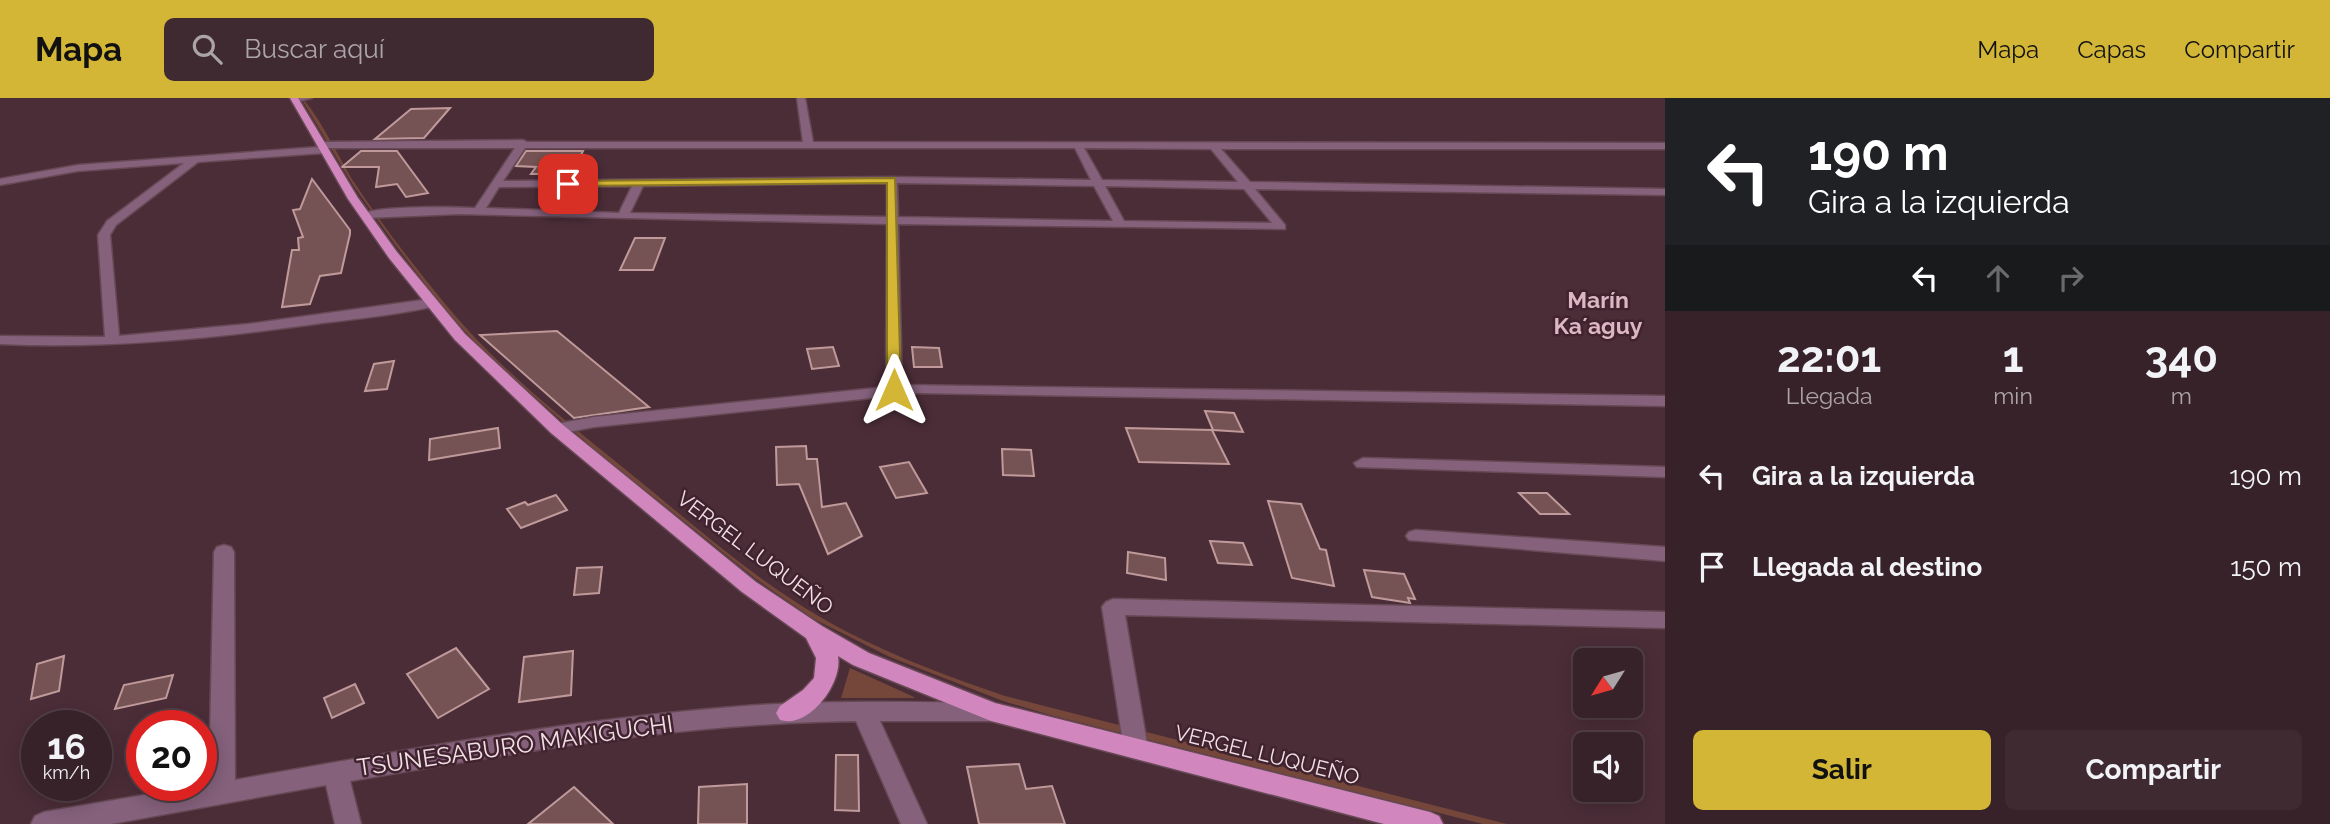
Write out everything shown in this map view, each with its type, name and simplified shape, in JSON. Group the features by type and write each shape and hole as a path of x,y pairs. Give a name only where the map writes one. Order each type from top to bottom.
{"main road":[{"name":"VERGEL LUQUEÑO","path":"295,99 366,215 430,303 497,375 557,429 738,578 814,632 872,664 991,712 1430,824"},
{"path":"788,713 812,698 827,679 828,662 823,645 814,632"}],"street":[{"path":"295,99 308,98"},
{"path":"801,98 808,144"},
{"path":"479,210 523,143"},
{"path":"0,182 78,168 323,147 523,143 1664,146"},
{"path":"1077,144 1120,224"},
{"path":"366,215 415,210 479,210 623,216 1281,227 1213,145"},
{"path":"112,340 104,235 111,223 196,159"},
{"path":"497,184 892,180 1665,192"},
{"path":"892,180 894,390"},
{"path":"623,216 639,183"},
{"path":"0,340 112,340 282,323 430,303"},
{"path":"557,429 593,422 894,390 944,388 1665,401"},
{"path":"1363,463 1665,472"},
{"path":"1416,536 1665,554"},
{"path":"222,793 224,552"},
{"path":"1136,748 1113,607 1665,620"},
{"path":"864,712 915,824"},
{"name":"TSUNESABURO MAKIGUCHI","path":"44,824 335,772 635,727 788,713 991,712"},
{"path":"335,772 348,824"}],"shaded area":[{"path":"301,98 313,112 354,182 387,230 446,305 487,350 555,412 718,545 765,582 815,614 908,660 1005,696 1507,824 1483,824 1050,715 1003,701 890,657 814,619 756,579 593,448 485,353 442,306 394,243 353,185"},
{"path":"850,668 912,696 915,698 841,698"}],"building":[{"path":"450,108 424,138 375,139 411,109"},
{"path":"361,151 397,151 428,193 406,197 397,184 376,187 379,167 342,167"},
{"path":"526,151 583,151 575,168 558,167 554,174 531,174 536,167 516,166"},
{"path":"312,179 350,230 341,273 320,276 310,304 282,307 292,250 299,250 298,238 303,237 293,210 300,209"},
{"path":"635,238 665,238 653,270 620,270"},
{"path":"557,331 649,407 574,418 480,335"},
{"path":"833,347 839,366 812,369 807,349"},
{"path":"912,347 939,348 942,367 914,367"},
{"path":"394,361 387,389 365,391 374,364"},
{"path":"1205,411 1234,413 1243,432 1213,430"},
{"path":"498,428 500,448 429,460 430,439"},
{"path":"1126,428 1212,430 1229,464 1139,462"},
{"path":"806,446 807,459 817,459 822,507 846,503 862,536 828,554 799,484 777,485 776,447"},
{"path":"1002,449 1031,450 1034,476 1003,475"},
{"path":"909,462 927,493 896,498 880,467"},
{"path":"1519,493 1547,493 1569,514 1540,514"},
{"path":"556,495 567,510 521,528 507,509 525,502 528,505"},
{"path":"1268,501 1301,504 1320,549 1326,550 1334,586 1292,578"},
{"path":"1210,541 1243,543 1252,565 1218,563"},
{"path":"1128,552 1165,558 1166,580 1127,573"},
{"path":"602,567 599,593 574,595 577,568"},
{"path":"1364,570 1404,574 1415,599 1408,598 1410,603 1372,597"},
{"path":"456,648 489,689 438,718 407,674"},
{"path":"573,651 571,695 519,702 524,657"},
{"path":"64,656 59,691 31,699 37,664"},
{"path":"173,675 166,698 115,709 124,685"},
{"path":"355,684 364,703 332,718 324,698"},
{"path":"836,755 858,755 859,811 835,810"},
{"path":"1019,764 1026,789 1052,786 1065,824 979,824 967,767"},
{"path":"747,784 747,824 698,824 699,787"},
{"path":"574,787 613,824 528,824"}],"district":[{"name":"Marín Ka´aguy","path":"1598,313"}],"route":[{"path":"568,184 892,180 894,390"}]}
